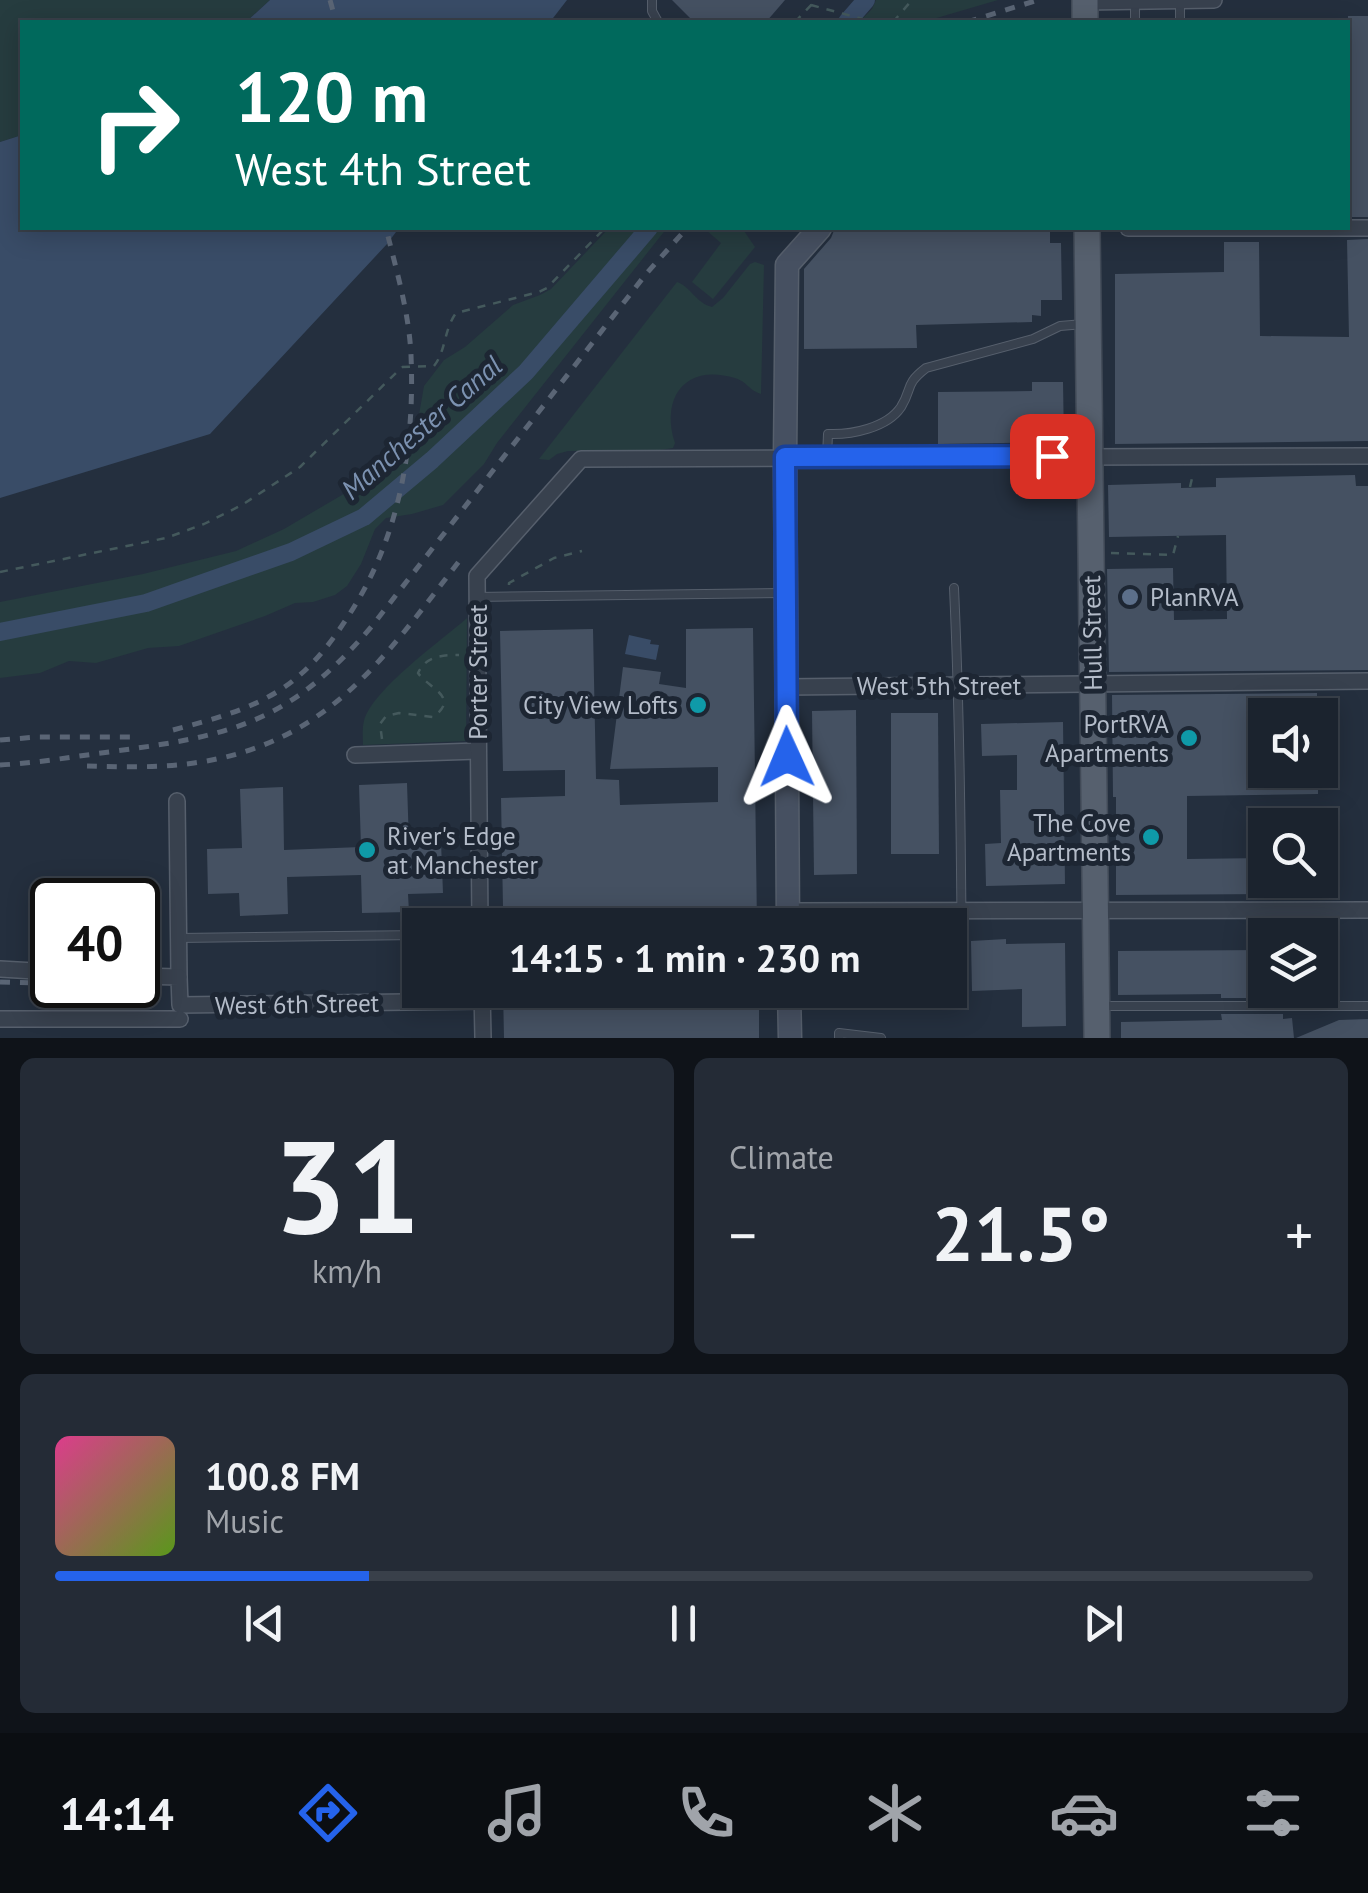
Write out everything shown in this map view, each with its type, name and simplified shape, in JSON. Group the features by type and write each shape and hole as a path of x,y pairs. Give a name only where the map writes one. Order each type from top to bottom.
{"main road":[{"name":"Hull Street","path":"1087,230 1097,1038"}],"street":[{"path":"1085,8 1135,1 1214,0"},
{"path":"788,908 787,266 818,230"},
{"path":"785,457 1368,456"},
{"name":"Porter Street","path":"480,908 478,576 580,459 785,457"},
{"name":"West 5th Street","path":"786,687 1368,681"},
{"path":"355,755 478,751"},
{"name":"West 6th Street","path":"177,800 180,1012 402,1000"},
{"path":"967,912 1368,910"},
{"path":"0,970 30,971"},
{"path":"160,977 179,978"},
{"path":"482,1008 483,1038"},
{"path":"790,1008 790,1038"},
{"path":"0,1019 180,1012 179,1038"}],"lane":[{"path":"827,457 828,434 846,435 888,420 900,408 912,379 926,368 1032,340 1060,326 1088,324"},
{"path":"954,588 962,908"},
{"path":"478,597 786,593"},
{"path":"179,938 402,934"},
{"path":"1097,1006 1368,1006"},
{"path":"838,1038 838,1033 881,1038"}],"path":[{"path":"798,20 816,0"},
{"path":"895,20 912,0"},
{"path":"811,6 867,20"},
{"path":"0,572 166,538 242,506 300,467 402,368 434,366 456,313 547,288 603,230"},
{"path":"1190,487 1193,474"},
{"path":"1104,553 1173,555 1178,536"},
{"path":"508,587 554,558 582,551"},
{"path":"382,740 380,724 386,716 399,713 433,717 440,712 443,697 418,673 430,659 459,655"}],"green space":[{"path":"0,0 270,0 248,20 20,20 20,136 0,142"},
{"path":"876,0 998,0 930,20 861,20"},
{"path":"607,230 665,230 484,464 443,505 386,518 375,529 347,586 335,595 295,603 179,646 148,648 96,663 69,661 40,673 0,678 0,602 236,551 284,529 359,485 380,468 417,426 424,386 444,360 513,305 551,289"},
{"path":"706,230 743,230 755,247 713,299 692,282 721,243"},
{"path":"755,262 764,265 761,394 735,378 703,375 691,380 674,398 673,448 568,451 549,460 539,459 677,282 712,307"},
{"path":"467,618 466,741 363,745 364,721 380,695"}],"water":[{"path":"270,0 567,0 552,20 248,20"},
{"path":"20,136 20,230 398,230 210,434 0,498 0,142"},
{"path":"629,635 659,645 656,660 625,654"}],"building":[{"path":"672,0 785,0 768,20 692,20"},
{"path":"1348,16 1368,16 1368,217 1350,217"},
{"path":"834,230 1050,230 1050,243 1061,243 1062,300 1041,300 1041,316 1032,315 1032,322 916,325 917,348 804,349 804,269"},
{"path":"1368,239 1368,441 1115,444 1115,274 1224,272 1224,242 1259,242 1260,336 1349,337 1347,240"},
{"path":"1032,382 1063,382 1064,442 938,444 938,392 1032,391"},
{"path":"1355,475 1356,486 1368,486 1368,670 1109,672 1107,569 1173,568 1174,620 1227,619 1226,535 1109,537 1108,485 1181,483 1181,488 1216,487 1216,478"},
{"path":"753,628 757,908 503,908 501,798 565,796 565,770 503,771 500,631 593,629 596,779 619,780 620,805 718,802 718,767 610,769 623,667 661,672 659,684 686,688 686,629"},
{"path":"1317,693 1317,698 1248,698 1248,788 1318,788 1318,794 1187,796 1187,859 1248,858 1248,894 1116,895 1112,695"},
{"path":"856,710 857,874 814,875 812,711"},
{"path":"891,713 938,713 939,854 891,854"},
{"path":"1063,722 1065,884 986,886 985,844 1001,843 1000,790 1017,790 1017,755 982,756 981,724"},
{"name":"River's Edge at Manchester","path":"407,783 409,844 441,842 443,893 408,894 409,908 402,908 402,912 362,913 361,875 287,877 288,914 240,916 239,893 208,894 207,849 242,848 240,789 283,787 284,850 361,847 359,785"},
{"path":"1006,939 1006,944 1065,943 1066,1026 1022,1027 1022,989 972,991 971,941"},
{"path":"1248,950 1248,998 1221,998 1221,994 1118,995 1118,951"},
{"path":"503,1008 759,1008 759,1038 504,1038"},
{"path":"1221,1014 1283,1014 1283,1019 1292,1018 1294,1038 1121,1038 1121,1022 1222,1020"},
{"path":"1368,1019 1368,1038 1296,1038 1339,1020"}],"waterway":[{"name":"Manchester Canal","path":"849,20 866,0"},
{"name":"Manchester Canal","path":"0,632 146,603 291,552 364,517 526,372 647,230"}],"railway":[{"path":"330,0 335,20"},
{"path":"973,20 1038,0"},
{"path":"173,730 255,704 300,675 340,628 379,557 400,492 412,390 408,323 387,230"},
{"path":"0,765 195,738 259,718 315,683 372,626 646,274 685,230"},
{"path":"87,766 194,763 241,753 283,737 319,715 380,660 464,555"},
{"path":"0,740 133,737"},
{"path":"0,982 30,983"}],"place":[{"name":"PlanRVA","path":"1130,597"},
{"name":"City View Lofts","path":"698,705"},
{"name":"PortRVA Apartments","path":"1189,738"},
{"name":"The Cove Apartments","path":"1151,837"},
{"name":"River's Edge at Manchester","path":"367,850"}],"route":[{"path":"787,757 785,457 1052,456"}]}
